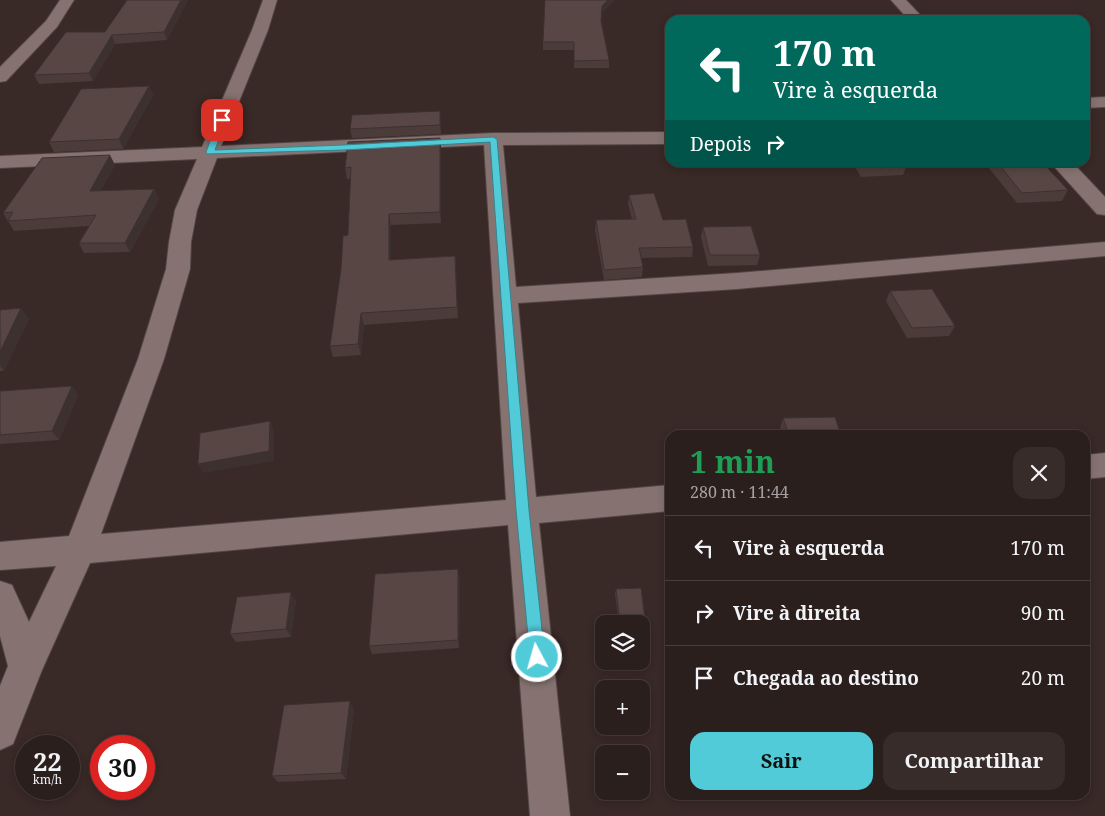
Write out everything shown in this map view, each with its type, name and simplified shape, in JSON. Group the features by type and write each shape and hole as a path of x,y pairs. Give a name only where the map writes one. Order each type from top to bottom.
{"street":[{"path":"0,77 52,24 68,0"},
{"path":"0,731 26,666 80,549 151,359 178,268 180,242 186,210 260,30 270,0"},
{"path":"898,0 912,15"},
{"path":"1090,103 1105,102"},
{"path":"0,162 343,148 493,139 665,138"},
{"path":"493,139 522,510 550,816"},
{"path":"1065,167 1105,209"},
{"path":"506,296 737,281 1105,248"},
{"path":"1090,466 1105,465"},
{"path":"0,556 665,498"},
{"path":"0,596 16,632 26,666"}],"building":[{"path":"127,0 181,0 164,32 112,35 89,73 34,75 66,32 105,32"},
{"path":"545,0 608,0 602,6 601,21 609,60 574,61 574,42 543,42"},
{"path":"149,86 119,139 49,142 81,89"},
{"path":"440,111 440,125 350,129 352,115"},
{"path":"440,138 440,212 389,214 389,260 455,256 457,307 361,313 358,344 330,346 341,269 343,236 348,235 351,167 345,168 348,142"},
{"path":"110,155 90,191 154,189 125,243 79,243 96,215 8,221 13,212 3,213 42,158"},
{"path":"1001,167 1047,167 1068,190 1022,193"},
{"path":"654,193 663,220 686,219 693,247 639,248 643,267 604,270 596,220 636,219 629,195"},
{"path":"751,226 760,255 710,255 703,227"},
{"path":"932,289 955,326 912,328 890,291"},
{"path":"21,308 0,352 0,310"},
{"path":"72,386 52,431 0,435 0,391"},
{"path":"835,417 839,430 787,430 783,418"},
{"path":"270,421 269,451 198,464 200,433"},
{"path":"458,569 458,640 369,646 375,574"},
{"path":"641,588 645,615 619,615 616,589"},
{"path":"291,592 286,629 230,634 237,597"},
{"path":"350,701 341,773 272,776 284,705"}],"route":[{"path":"222,120 210,152 343,148 493,139 522,510 537,657"}]}
